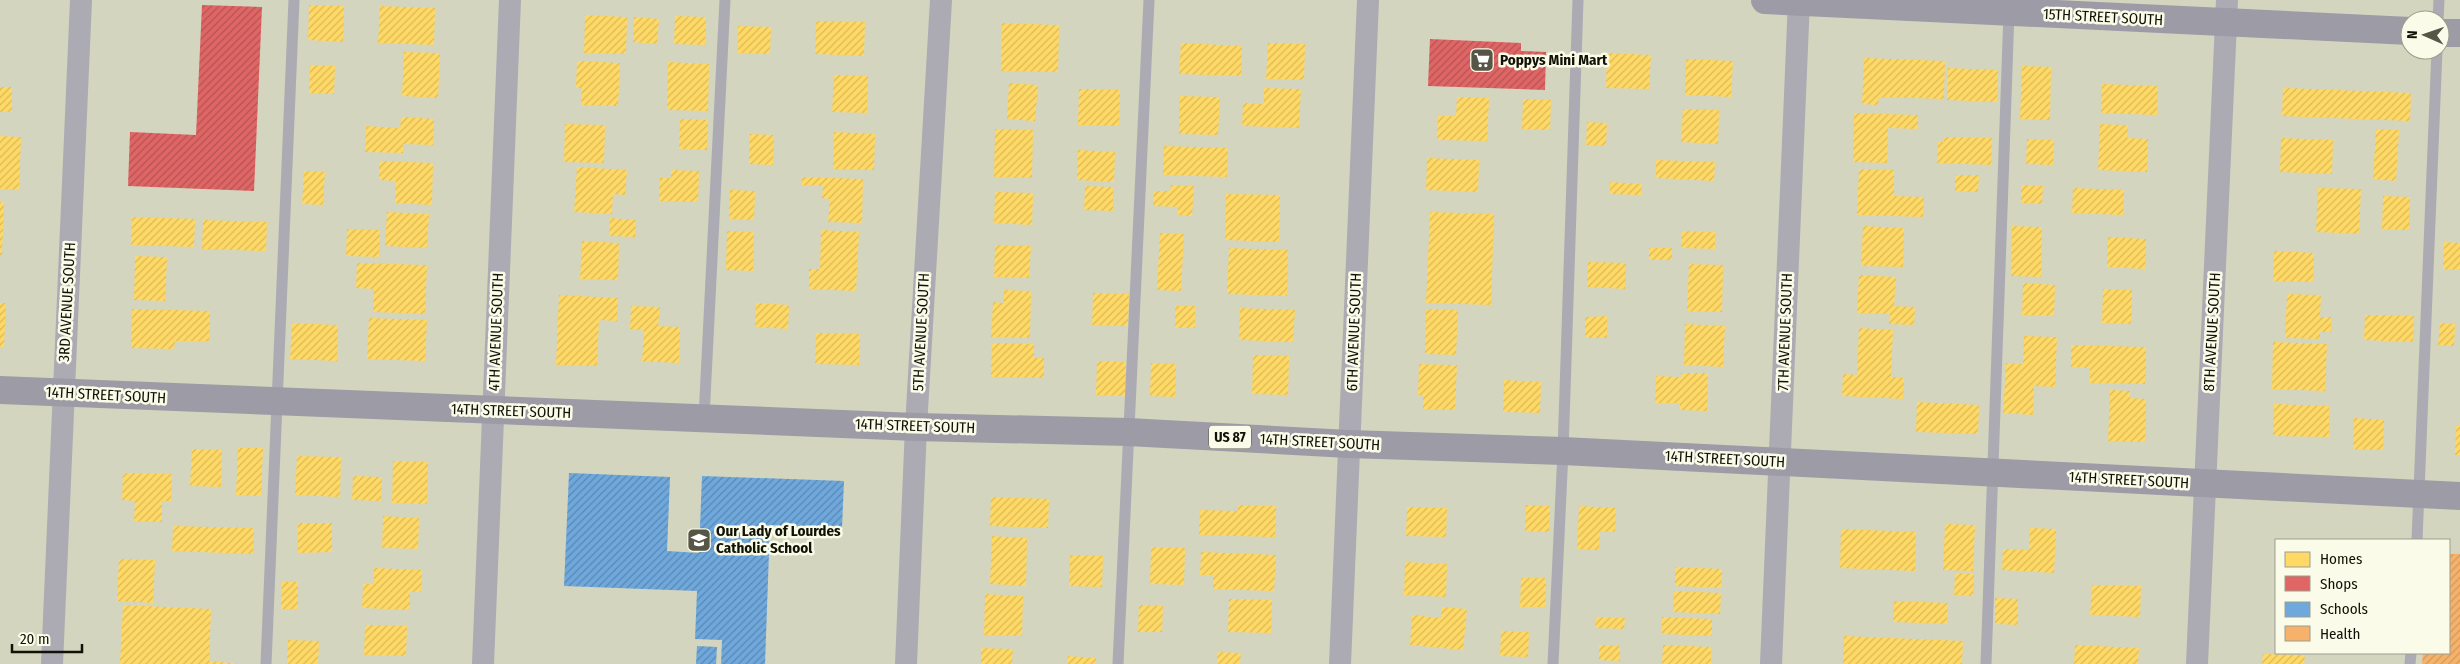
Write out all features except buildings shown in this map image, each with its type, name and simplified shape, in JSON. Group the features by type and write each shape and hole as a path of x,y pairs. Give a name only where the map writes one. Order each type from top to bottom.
{"main road":[{"name":"15TH STREET SOUTH","path":"1765,0 2009,12 2227,12 2400,30"},
{"name":"14TH STREET SOUTH","path":"0,390 916,427 1128,432 1349,444 1563,451 2460,496"}],"street":[{"name":"3RD AVENUE SOUTH","path":"52,664 81,0"},
{"name":"4TH AVENUE SOUTH","path":"482,664 510,0"},
{"name":"5TH AVENUE SOUTH","path":"906,664 916,427 941,0"},
{"name":"6TH AVENUE SOUTH","path":"1340,664 1368,0"},
{"name":"7TH AVENUE SOUTH","path":"1771,664 1799,1"},
{"name":"8TH AVENUE SOUTH","path":"2197,664 2227,12"}],"lane":[{"path":"266,664 294,0"},
{"path":"704,418 725,0"},
{"path":"1118,664 1148,0"},
{"path":"1553,664 1563,451 1578,0"},
{"path":"1986,664 2009,12"},
{"path":"2417,539 2437,60"}],"place":[{"name":"Poppys Mini Mart","path":"1482,60"},
{"name":"Our Lady of Lourdes Catholic School","path":"699,540"}]}
